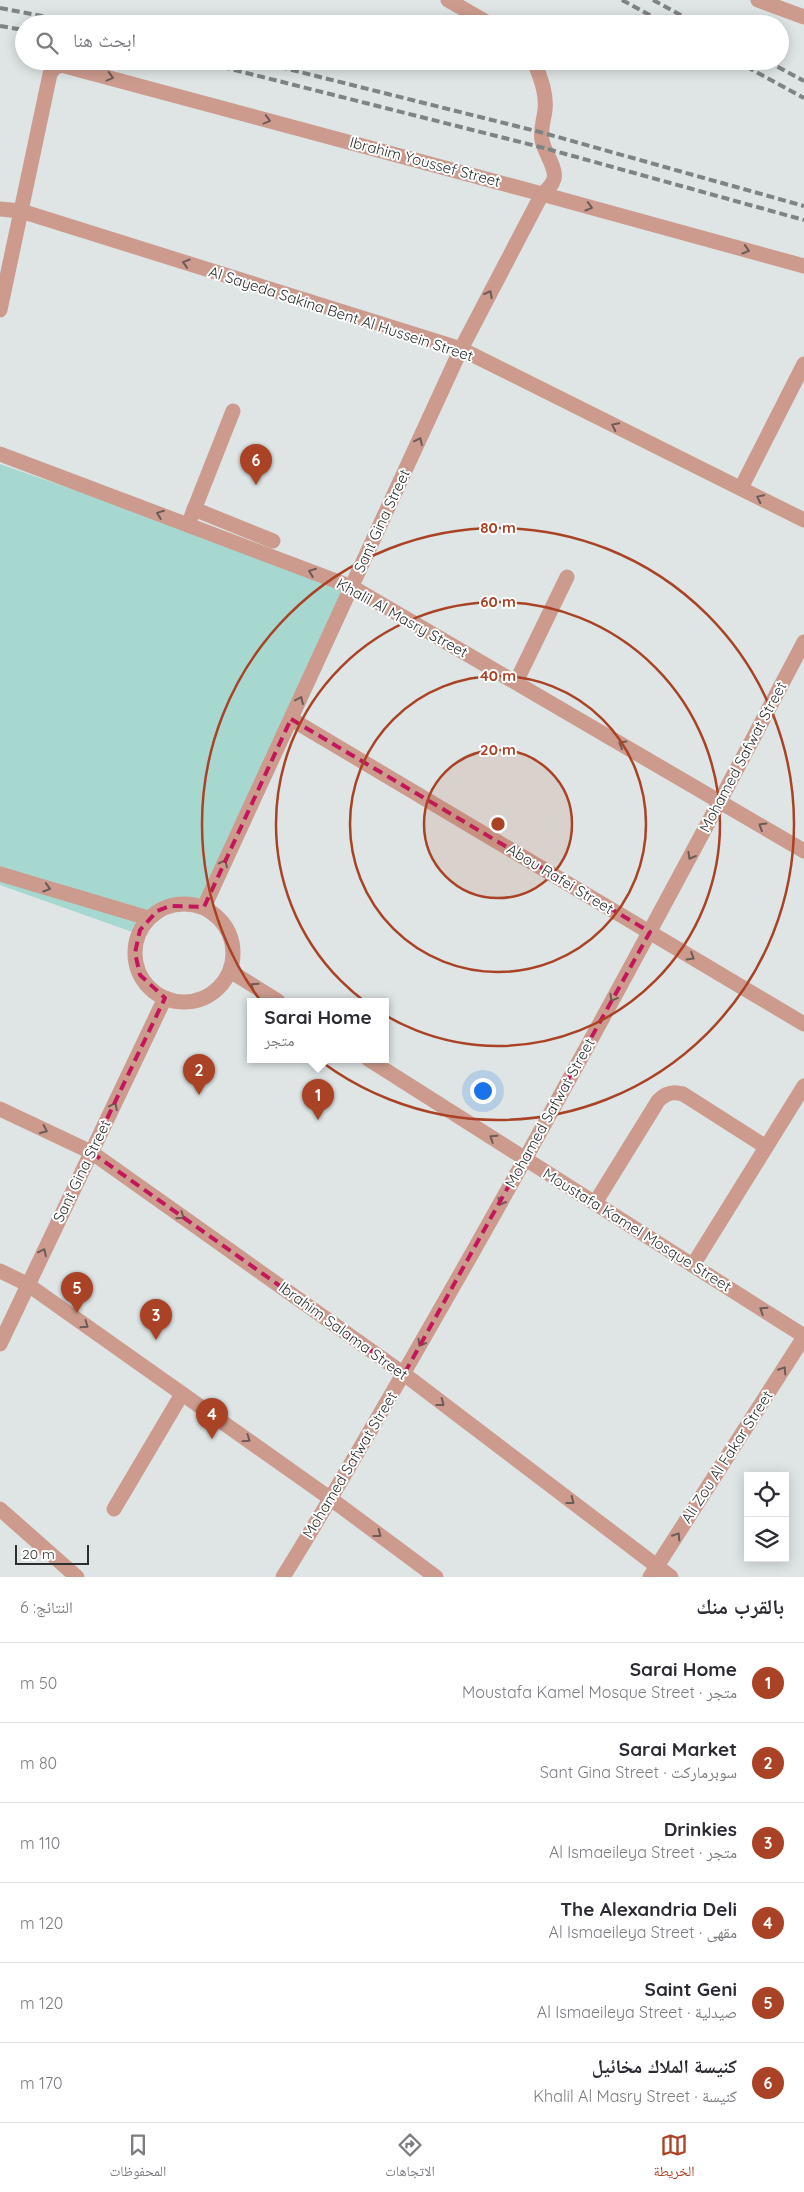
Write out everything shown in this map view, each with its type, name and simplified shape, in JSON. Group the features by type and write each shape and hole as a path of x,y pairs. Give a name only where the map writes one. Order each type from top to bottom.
{"street":[{"path":"448,0 474,15"},
{"path":"758,0 804,17"},
{"name":"Ibrahim Youssef Street","path":"21,211 50,74 53,70"},
{"name":"Ibrahim Youssef Street","path":"83,70 804,266"},
{"name":"Sant Gina Street","path":"204,907 461,349 542,194 550,187 554,178 555,169 544,148 540,132 545,108 543,84 538,70"},
{"name":"Al Sayeda Sakina Bent Al Hussein Street","path":"0,209 21,211 461,349 804,520"},
{"path":"0,310 21,211"},
{"path":"740,488 804,364"},
{"path":"188,525 233,411"},
{"name":"Khalil Al Masry Street","path":"0,454 352,587 804,851"},
{"path":"194,509 273,540"},
{"path":"516,682 567,577"},
{"name":"Mohamed Safwat Street","path":"283,1577 404,1374 525,1159 650,932 804,642"},
{"name":"Abou Rafei Street","path":"291,719 804,1024"},
{"path":"0,874 148,918"},
{"path":"183,903 204,907 219,918 230,934 233,946 233,959 230,971 221,985 209,996 187,1002 165,998 147,985 136,964 136,941 140,930 148,918 156,911 183,903"},
{"path":"230,971 273,998"},
{"name":"Sant Gina Street","path":"0,1344 165,998"},
{"name":"Moustafa Kamel Mosque Street","path":"374,1063 804,1336"},
{"path":"693,1265 804,1086"},
{"path":"595,1203 658,1101 666,1094 672,1092 683,1094 766,1147"},
{"name":"Ibrahim Salama Street","path":"0,1109 91,1152 404,1374 654,1572 672,1577"},
{"path":"0,1271 27,1284 331,1499 436,1577"},
{"name":"Ali Zou Al Fakar Street","path":"654,1572 804,1336"},
{"path":"114,1509 182,1394"},
{"path":"0,1509 77,1577"}],"highlighted area":[{"path":"291,719 650,932 404,1374 91,1152 165,998 140,975 135,953 140,930 157,911 170,906 204,907"}],"green space":[{"path":"0,464 352,587 199,905 172,906 163,909 148,919 138,934 0,885"}],"railway":[{"path":"622,0 650,15"},
{"path":"653,0 680,15"},
{"path":"0,8 37,15"},
{"path":"0,26 15,28"},
{"path":"235,70 544,148 804,220"},
{"path":"292,70 540,132 804,206"},
{"path":"753,70 804,98"},
{"path":"784,70 804,81"}],"place":[{"name":"كنيسة الملاك مخائيل","path":"256,485"},
{"name":"Sarai Market","path":"199,1095"},
{"name":"Sarai Home","path":"318,1120"},
{"name":"Saint Geni","path":"77,1313"},
{"name":"Drinkies","path":"156,1340"},
{"name":"The Alexandria Deli","path":"212,1439"}]}
